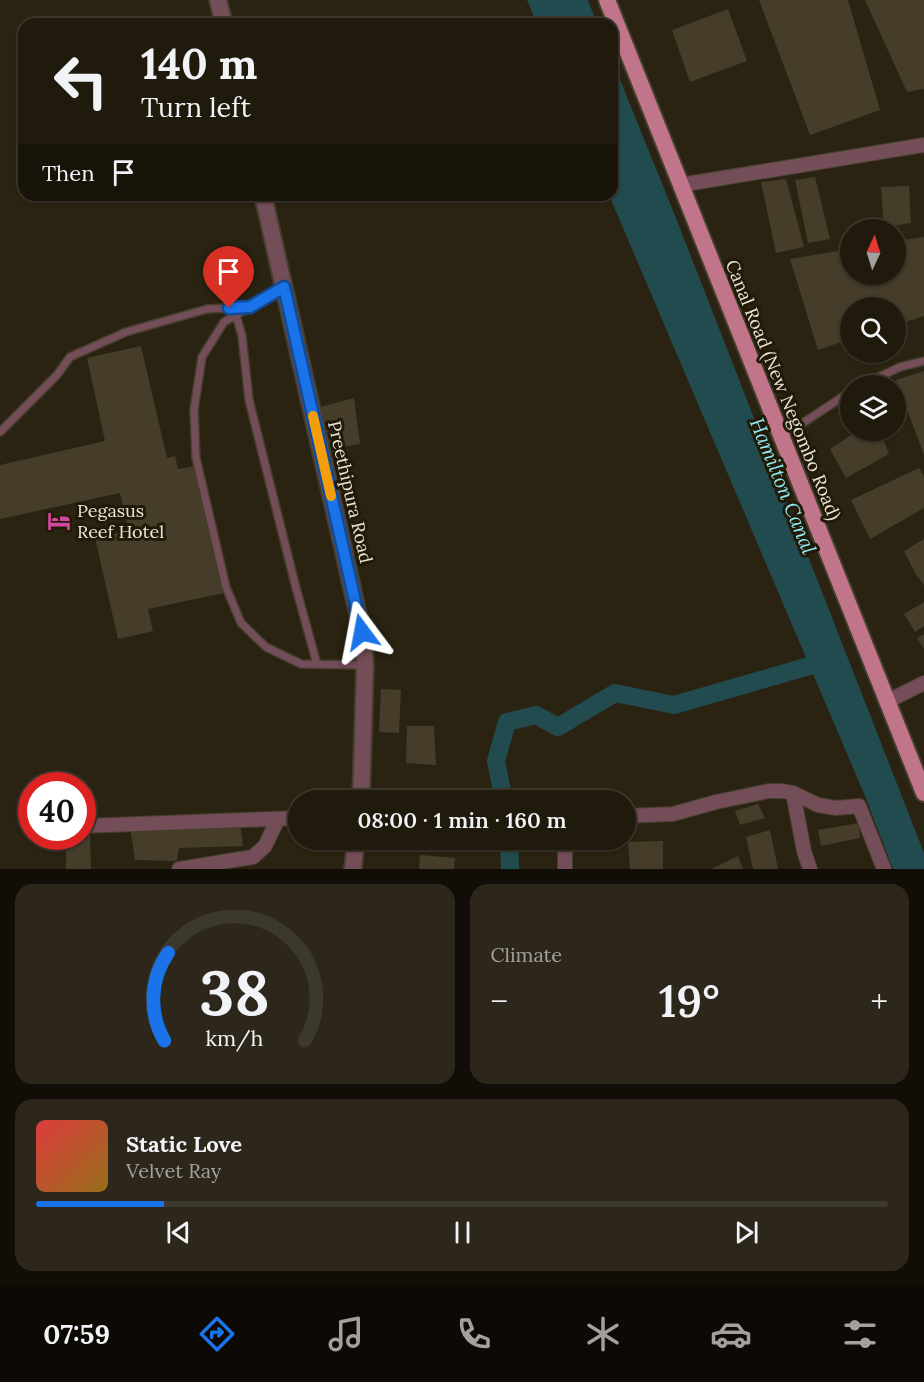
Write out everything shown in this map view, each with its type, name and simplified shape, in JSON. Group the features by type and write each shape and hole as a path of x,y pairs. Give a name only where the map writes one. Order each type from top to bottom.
{"main road":[{"name":"Canal Road (New Negombo Road)","path":"607,0 614,18"},
{"name":"Canal Road (New Negombo Road)","path":"618,28 924,793"}],"street":[{"path":"218,0 222,18"},
{"path":"680,185 924,145"},
{"name":"Preethipura Road","path":"264,201 362,632 365,665 361,790"},
{"path":"886,702 924,683"},
{"path":"636,816 673,814 769,791 793,793 818,806 836,808 859,806 884,869"},
{"path":"793,793 804,851 810,869"},
{"path":"179,869 253,857 265,846 279,819"},
{"path":"96,826 288,819"},
{"path":"353,869 355,850"},
{"path":"565,850 565,869"}],"lane":[{"path":"284,287 224,322 202,357 194,410 196,458 226,587 241,623 266,648 301,664 365,665"},
{"path":"0,432 57,375 70,357 126,332 207,309 250,307"},
{"path":"236,315 242,336 252,410 317,664"},
{"path":"883,375 900,367 924,361"},
{"path":"781,437 840,399"}],"water":[{"path":"527,0 588,0 595,18 534,18"},
{"path":"618,75 924,853 924,869 893,869 865,796 612,201 618,201"}],"building":[{"path":"759,0 848,0 880,110 810,135"},
{"path":"865,0 924,0 924,89 907,92"},
{"path":"728,9 747,61 690,82 672,30"},
{"path":"815,177 830,239 808,243 795,180"},
{"path":"786,179 804,247 776,253 761,182"},
{"path":"909,186 911,223 906,224 906,219 883,219 881,187"},
{"path":"924,237 924,316 906,322 906,297 840,297 840,342 818,350 790,259 840,251 840,285 906,285 906,240"},
{"path":"141,346 167,458 175,456 178,469 195,466 224,593 148,609 153,631 118,639 95,538 129,531 120,493 0,519 0,465 105,441 87,358"},
{"path":"924,371 924,455 906,407 906,377"},
{"path":"354,398 360,444 330,449 320,407"},
{"path":"842,441 884,441 889,454 846,478 830,449"},
{"path":"919,468 924,476 924,508 870,539 851,500"},
{"path":"924,539 924,585 904,551"},
{"path":"924,602 924,626 915,632 904,614"},
{"path":"924,634 924,649 917,638"},
{"path":"381,689 401,690 399,733 379,732"},
{"path":"407,726 434,726 436,765 406,763"},
{"path":"758,804 765,818 740,825 735,811"},
{"path":"129,820 240,824 243,846 179,848 177,861 135,860"},
{"path":"859,823 860,838 821,846 818,830"},
{"path":"770,830 778,869 753,869 746,837"},
{"path":"663,841 663,869 630,869 629,850 636,850 636,842"},
{"path":"66,850 90,850 91,869 66,869"},
{"path":"420,855 455,858 454,869 419,869"},
{"path":"738,856 743,869 711,869"}],"waterway":[{"path":"502,790 496,761 507,722 536,715 558,727 615,693 674,705 830,660"},
{"path":"509,850 510,869"}],"slow traffic":[{"path":"313,416 331,496"}],"place":[{"name":"Pegasus Reef Hotel","path":"59,521"}],"route":[{"path":"229,308 250,307 284,287 362,632"}],"water label":[{"name":"Hamilton Canal","path":"783,486"}]}
